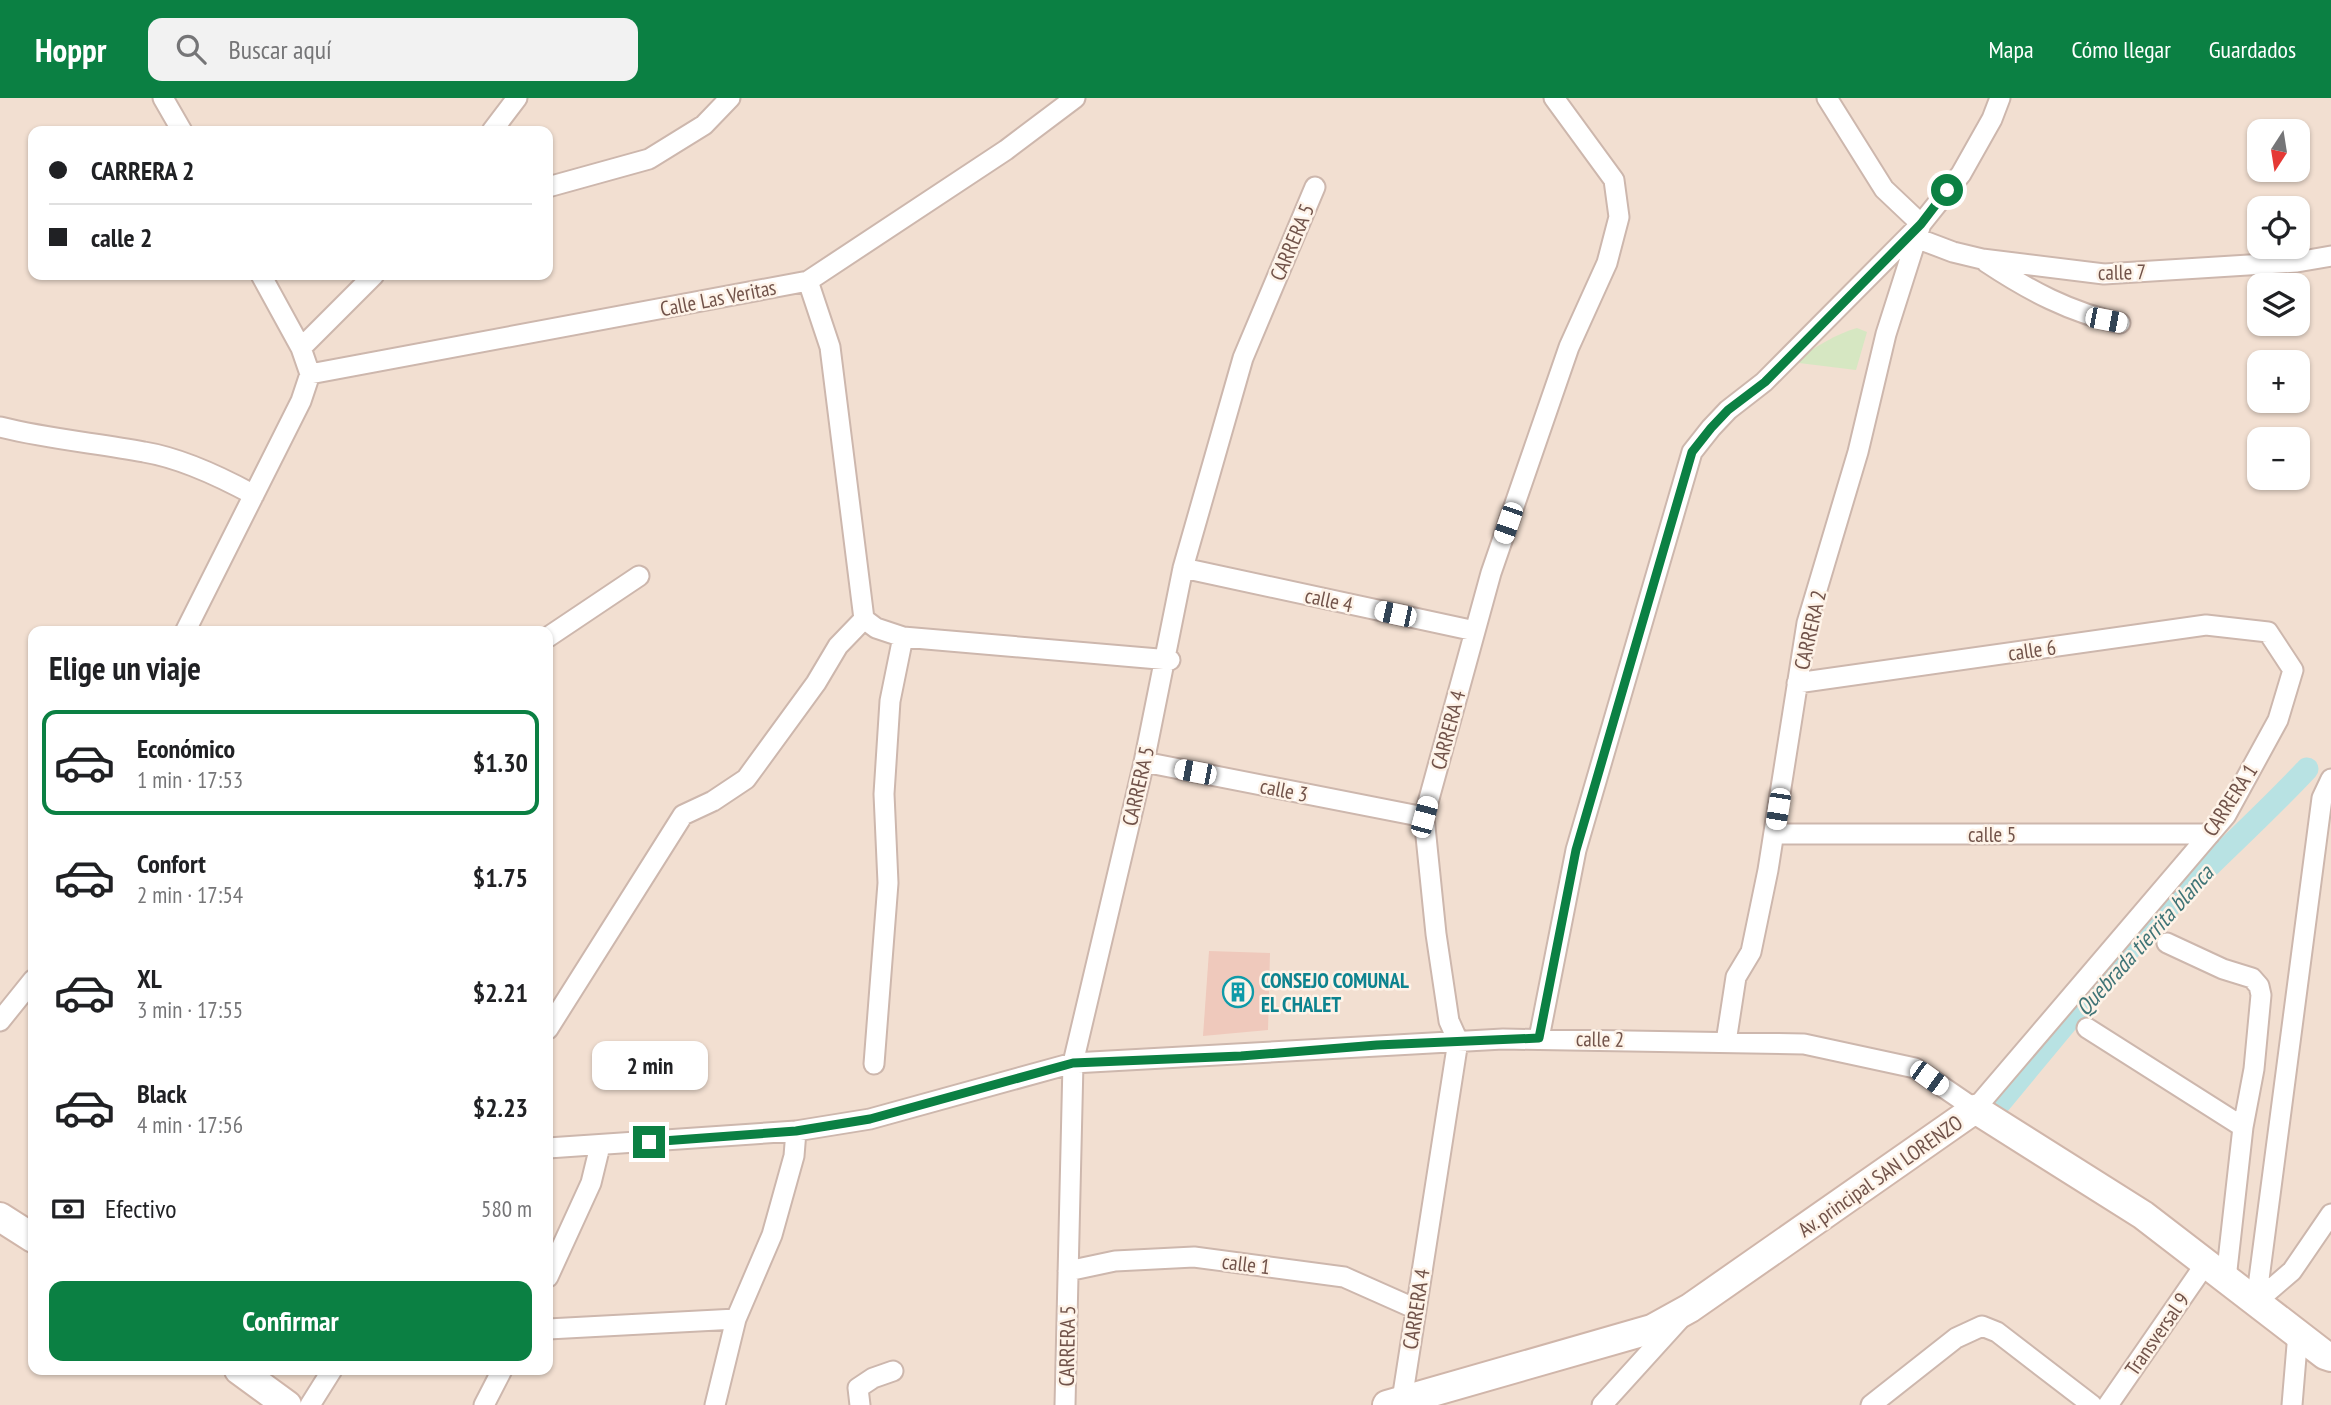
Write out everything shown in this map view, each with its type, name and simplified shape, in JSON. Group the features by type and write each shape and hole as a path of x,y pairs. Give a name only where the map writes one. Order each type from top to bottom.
{"main road":[{"name":"Av. principal SAN LORENZO","path":"1395,1403 1652,1329 1690,1308 1975,1109 2143,1215 2331,1357"},
{"path":"0,1217 28,1235"},
{"path":"246,1375 287,1405"}],"street":[{"path":"163,98 179,126"},
{"path":"496,126 517,98"},
{"path":"553,186 649,159 704,125 730,98"},
{"name":"Calle Las Veritas","path":"310,374 808,281 1006,149 1075,98"},
{"name":"CARRERA 4","path":"1395,1403 1416,1309 1458,1041 1449,1021 1436,934 1424,817 1491,573 1569,347 1608,263 1619,216 1614,180 1554,98"},
{"path":"1539,1038 1576,850 1692,452 1728,410 1765,382 1918,231 1884,189 1827,98"},
{"name":"CARRERA 2","path":"1726,1042 1736,977 1751,952 1774,834 1807,623 1858,452 1886,334 1918,231 1961,174 1992,119 2000,98"},
{"name":"CARRERA 5","path":"1065,1405 1073,1063 1144,762 1183,568 1243,358 1314,187"},
{"name":"calle 7","path":"1918,231 1953,252 1982,259 2104,274 2297,262 2331,256"},
{"path":"1982,259 2019,284 2065,307 2120,323"},
{"path":"188,626 301,401 310,374 301,348 264,280"},
{"path":"301,348 369,280"},
{"path":"808,281 830,348 864,619 876,628 903,637 1170,660"},
{"path":"0,426 147,452 220,477 254,495"},
{"name":"calle 4","path":"1183,568 1475,631"},
{"path":"553,634 639,576"},
{"path":"553,1021 683,815 713,801 746,779 816,683 838,646 864,619"},
{"name":"calle 6","path":"1797,683 2206,625 2268,632"},
{"name":"CARRERA 1","path":"1975,1109 2225,815 2278,720 2293,670 2268,632"},
{"path":"874,1064 888,883 884,794 890,701 903,637"},
{"name":"calle 3","path":"1144,762 1424,817"},
{"path":"2256,1302 2322,798 2331,779"},
{"name":"calle 5","path":"1774,834 2210,834"},
{"path":"2167,943 2223,969 2252,978 2259,986 2261,995 2255,1057 2216,1271"},
{"path":"0,1021 28,986"},
{"path":"2087,1028 2243,1127"},
{"name":"calle 2","path":"553,1149 796,1131 870,1119 1073,1063 1539,1038 1804,1044 1915,1068 1975,1109"},
{"path":"715,1405 736,1319 772,1234 794,1156 796,1131"},
{"path":"553,1266 591,1183 600,1146"},
{"path":"2256,1302 2292,1271 2331,1214"},
{"name":"calle 1","path":"1068,1271 1115,1261 1194,1257 1344,1277 1416,1309"},
{"name":"Transversal 9","path":"2108,1405 2216,1271"},
{"path":"1602,1405 1690,1308"},
{"path":"553,1329 736,1319"},
{"path":"1871,1405 1956,1338 1982,1326 1997,1332 2092,1405"},
{"path":"2292,1405 2298,1334"},
{"path":"860,1405 858,1388 873,1378 893,1371"},
{"path":"2294,1374 2304,1405"},
{"path":"310,1405 329,1375"},
{"path":"484,1405 499,1375"}],"shaded area":[{"path":"0,98 2331,98 2331,1405 0,1405"}],"green space":[{"path":"1857,328 1867,332 1856,370 1799,363 1797,360 1826,341"}],"building":[{"name":"CONSEJO COMUNAL EL CHALET","path":"1209,951 1270,953 1268,1030 1203,1036"}],"waterway":[{"name":"Quebrada tierrita blanca","path":"1988,1117 2129,949 2307,769"}],"place":[{"name":"CONSEJO COMUNAL EL CHALET","path":"1238,992"}],"route":[{"path":"649,1142 796,1131 870,1119 1073,1063 1539,1038 1576,850 1692,452 1728,410 1765,382 1921,224 1947,190"}]}
